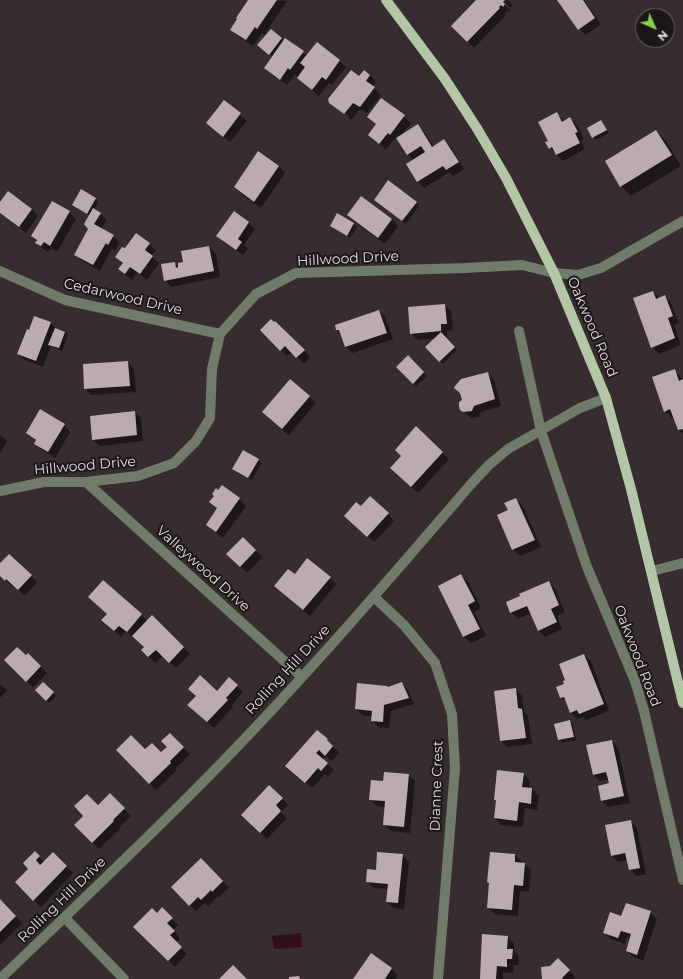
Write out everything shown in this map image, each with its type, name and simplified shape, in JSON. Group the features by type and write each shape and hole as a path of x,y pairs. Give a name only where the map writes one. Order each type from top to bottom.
{"main road":[{"name":"Oakwood Road","path":"386,0 445,79 478,130 506,178 554,273 606,398 652,571 683,703"}],"street":[{"name":"Hillwood Drive","path":"0,491 44,482 86,482 138,476 174,463 196,441 210,418 212,369 220,334 256,294 296,273 522,265 554,273 578,275 601,268 683,221"},
{"name":"Cedarwood Drive","path":"0,272 65,300 220,334"},
{"name":"Oakwood Road","path":"519,331 541,431 587,567 635,681 644,711 683,880"},
{"name":"Rolling Hill Drive","path":"0,979 192,794 302,677 489,465 508,449 580,408 606,398"},
{"name":"Valleywood Drive","path":"86,482 302,677"},
{"path":"652,571 683,563"},
{"name":"Dianne Crest","path":"374,597 404,625 435,663 452,714 454,768 438,979"},
{"path":"65,918 124,979"}],"shaded area":[{"path":"301,933 302,947 274,949 272,936"}],"building":[{"path":"248,0 277,0 257,29 255,27 246,40 230,30"},
{"path":"476,0 505,0 503,2 505,4 503,7 501,5 499,7 500,8 467,42 451,26"},
{"path":"557,0 583,0 595,18 578,30"},
{"path":"271,29 282,38 269,55 257,45"},
{"path":"285,38 304,51 290,70 288,68 280,80 264,68"},
{"path":"317,42 340,60 326,80 322,77 312,90 297,78 305,67 300,63"},
{"path":"351,70 359,76 364,70 370,75 366,81 375,87 360,107 353,103 344,114 329,103 328,99"},
{"path":"381,98 405,115 390,135 388,133 379,144 368,135 376,124 367,117"},
{"path":"224,100 241,113 223,137 206,123"},
{"path":"557,112 562,122 570,117 578,132 575,133 580,143 556,155 552,147 549,149 545,142 548,141 538,122"},
{"path":"601,120 607,130 592,138 587,128"},
{"path":"418,124 432,147 444,139 459,162 446,170 443,166 417,182 406,164 425,152 421,146 407,155 396,138"},
{"path":"656,130 672,155 620,187 605,161"},
{"path":"258,151 279,166 254,202 234,187"},
{"path":"388,180 417,202 402,221 374,200"},
{"path":"81,189 96,198 87,214 72,205"},
{"path":"8,191 32,209 19,227 0,213 0,202"},
{"path":"361,196 392,219 378,238 347,215"},
{"path":"52,201 70,211 50,246 44,242 41,246 35,243 37,240 31,236"},
{"path":"93,208 101,213 94,224 114,235 108,245 106,243 93,265 74,255 88,229 84,224"},
{"path":"234,211 249,222 238,239 242,242 236,250 216,236"},
{"path":"337,213 354,223 347,236 330,226"},
{"path":"136,233 150,243 145,250 153,256 140,274 130,267 125,274 118,269 123,263 115,257 122,247 125,248"},
{"path":"209,246 214,271 164,281 161,264 175,262 176,268 178,267 178,263 183,262 181,251"},
{"path":"653,291 656,299 665,295 673,316 668,318 675,338 651,348 633,298"},
{"path":"445,304 447,324 441,324 441,331 410,334 408,307"},
{"path":"379,310 387,333 345,347 339,330 336,330 335,325"},
{"path":"34,316 51,322 36,361 17,354"},
{"path":"271,319 274,322 275,321 305,350 296,358 285,346 280,351 260,330"},
{"path":"55,328 65,332 59,348 48,345"},
{"path":"441,332 455,347 439,362 425,347"},
{"path":"408,355 424,372 413,384 396,367"},
{"path":"128,361 130,386 84,389 83,364"},
{"path":"675,369 679,381 683,379 683,429 678,430 670,409 664,412 652,377"},
{"path":"488,372 495,399 474,406 472,411 463,412 460,410 459,402 462,400 460,393 454,388 455,386 461,379"},
{"path":"290,379 310,396 282,429 262,412"},
{"path":"40,409 65,424 48,452 34,444 36,440 26,433"},
{"path":"135,411 137,435 92,440 90,416"},
{"path":"416,426 443,452 411,487 390,468 401,456 395,450"},
{"path":"243,450 259,459 248,478 232,469"},
{"path":"222,485 240,498 216,532 206,525 217,508 209,502 214,496 212,494 216,488 218,490"},
{"path":"370,496 389,513 367,537 344,516 356,502 361,506"},
{"path":"516,498 535,540 512,550 497,515 508,510 504,503"},
{"path":"243,537 256,550 240,567 226,554"},
{"path":"9,554 32,575 18,590 6,579 5,581 0,576 0,563"},
{"path":"307,558 331,577 303,610 274,586 288,569 295,574"},
{"path":"461,574 475,601 468,605 480,629 463,637 438,586"},
{"path":"103,580 142,614 127,632 119,626 114,631 101,620 107,614 88,597"},
{"path":"549,581 559,605 551,609 557,622 538,631 527,606 510,613 506,602 520,596 519,594"},
{"path":"152,615 184,647 169,663 156,650 148,657 141,650 144,647 132,636"},
{"path":"17,647 26,655 28,653 41,666 26,682 4,660"},
{"path":"584,654 604,704 579,714 577,710 570,713 564,697 560,698 556,687 564,684 563,681 565,680 559,664"},
{"path":"200,675 217,691 229,677 238,685 226,698 228,700 207,722 187,705 196,696 188,689"},
{"path":"43,682 54,692 46,701 35,690"},
{"path":"402,682 409,698 384,705 383,722 371,721 372,711 355,709 357,683 388,687"},
{"path":"516,688 518,708 522,709 526,738 500,741 494,691"},
{"path":"570,720 574,737 558,740 554,724"},
{"path":"317,730 328,739 327,740 333,746 325,756 319,750 316,753 328,763 321,771 318,768 305,783 285,766"},
{"path":"170,733 184,747 170,761 171,763 149,784 116,750 131,735 145,749 152,743 161,752 167,747 161,741"},
{"path":"612,740 624,796 601,801 598,786 609,783 606,772 593,775 586,745"},
{"path":"497,770 524,773 522,787 532,788 531,804 519,802 517,821 494,818"},
{"path":"384,772 409,774 404,827 383,825 385,801 369,800 371,780 383,781"},
{"path":"269,785 283,798 276,805 281,811 260,833 241,815"},
{"path":"110,793 125,808 92,843 74,825 83,816 74,806 87,794 98,805"},
{"path":"631,820 640,868 629,870 625,853 611,856 605,825"},
{"path":"35,851 40,856 36,860 40,865 53,852 67,866 33,901 15,882 28,869 23,863"},
{"path":"377,852 403,854 398,903 386,902 388,884 366,882 367,869 376,870"},
{"path":"490,852 515,854 515,862 525,863 523,886 514,885 512,910 487,908 489,883 487,882"},
{"path":"201,858 223,881 212,892 211,890 201,900 198,897 189,906 171,887"},
{"path":"0,899 16,916 0,932"},
{"path":"626,903 651,911 637,955 626,951 631,934 621,931 618,938 603,933 610,912 621,916"},
{"path":"162,907 173,918 167,923 175,931 170,935 182,947 168,961 133,927 152,908 157,913"},
{"path":"482,934 508,936 507,949 513,949 512,959 507,959 507,967 497,966 496,979 480,979"},
{"path":"371,953 392,968 385,979 353,979"},
{"path":"558,958 570,970 562,978 563,979 542,979 541,967 550,966"},
{"path":"233,965 247,979 219,979"},
{"path":"299,976 300,979 289,979 289,977"}]}
